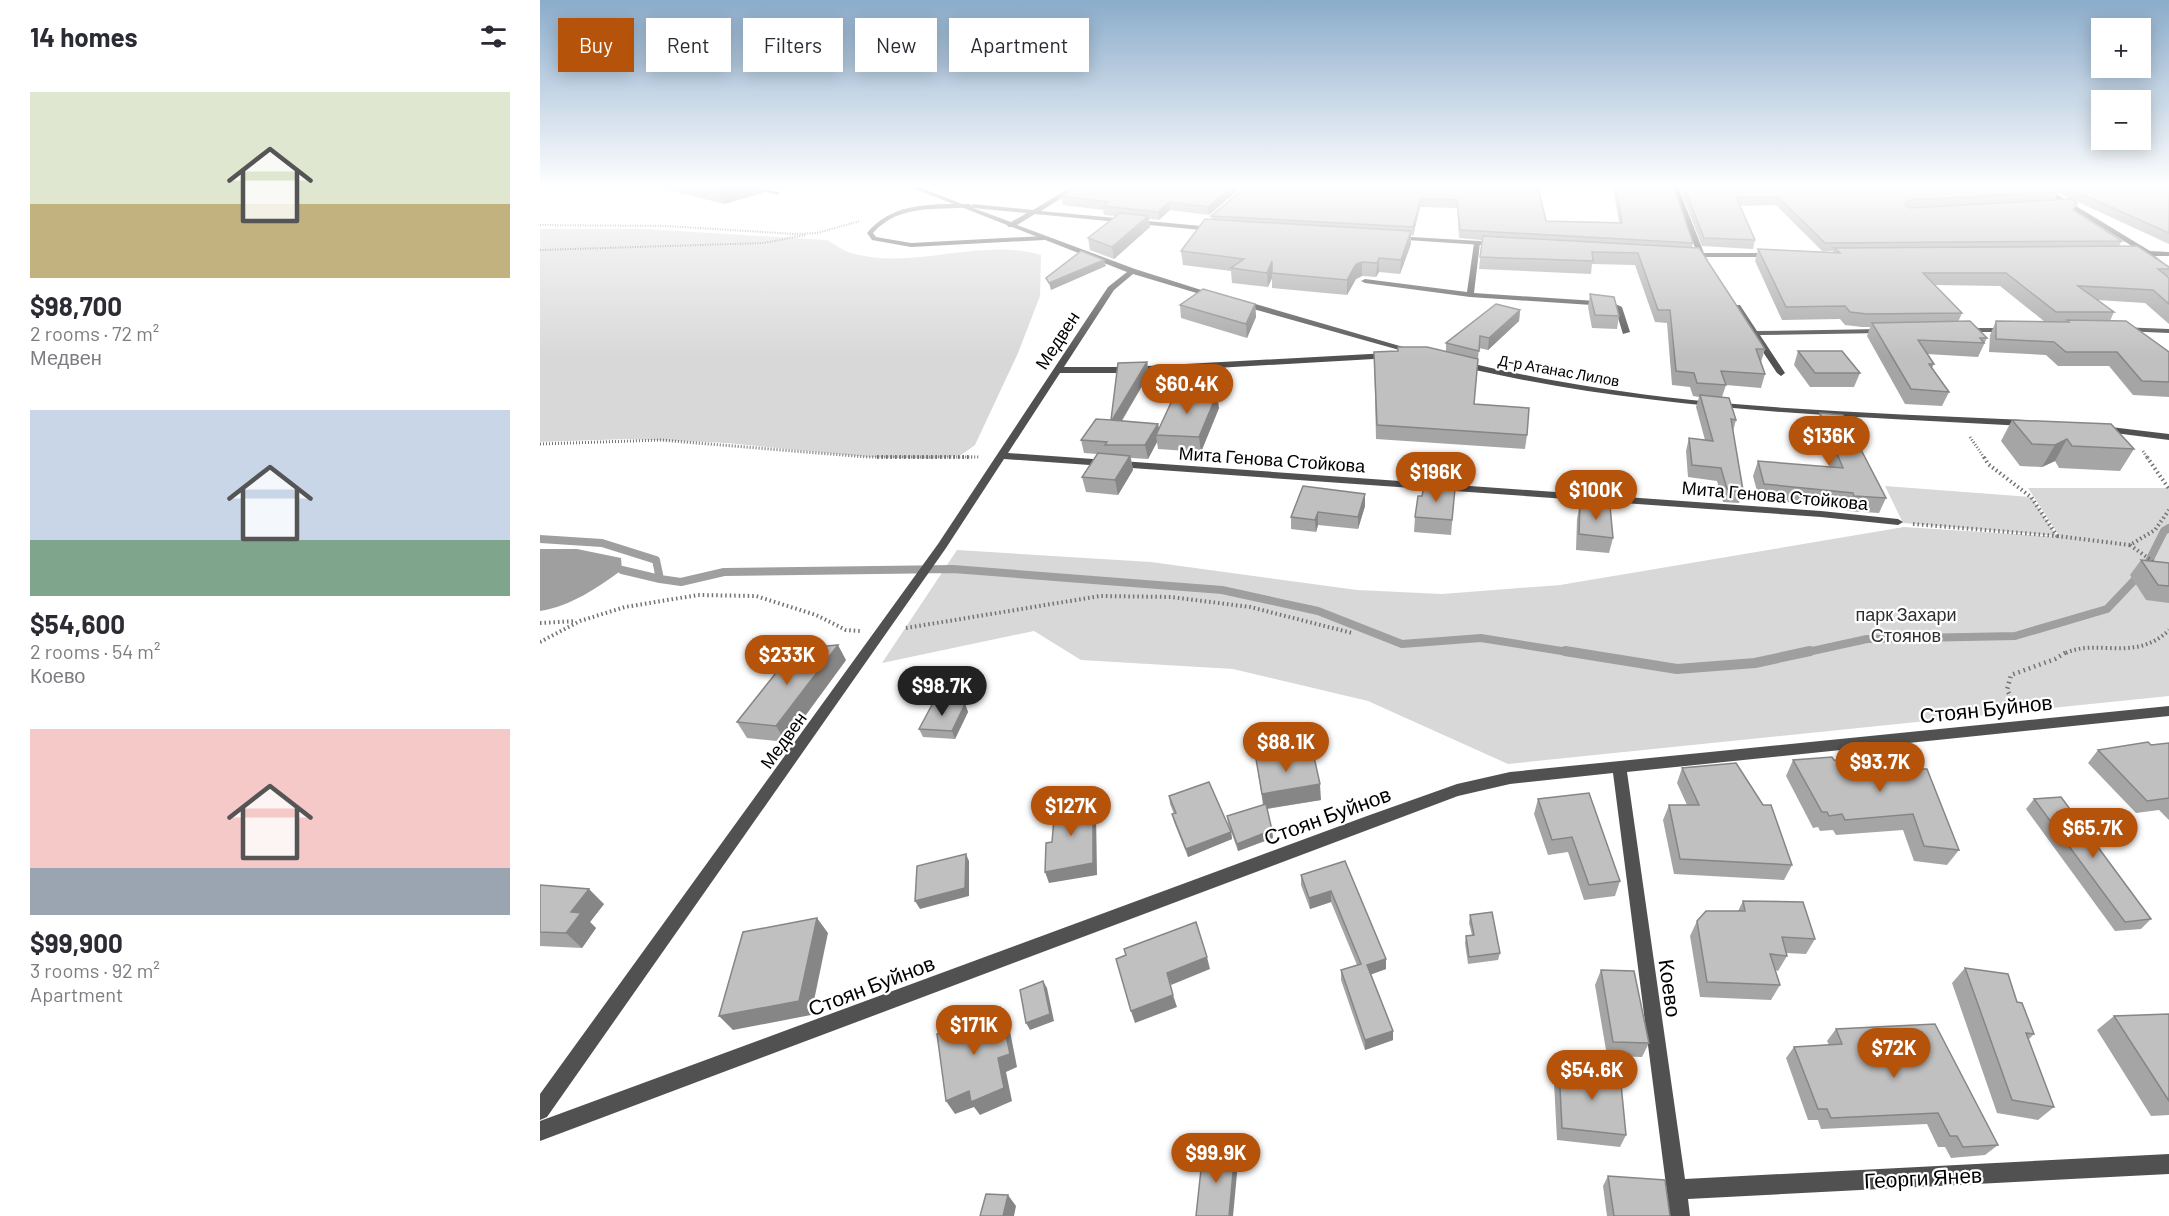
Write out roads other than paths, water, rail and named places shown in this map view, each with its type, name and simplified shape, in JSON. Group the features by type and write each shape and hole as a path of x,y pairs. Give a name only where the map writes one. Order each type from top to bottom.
{"street":[{"path":"903,244 935,244"},
{"path":"1059,244 1132,271 1218,297"},
{"path":"1470,295 1477,244"},
{"path":"1495,244 1501,244"},
{"path":"1696,244 1706,265"},
{"path":"2133,244 2169,271"},
{"path":"2124,253 2169,254"},
{"path":"1676,254 1782,255"},
{"name":"Медвен","path":"540,1110 882,632 1003,456 1111,289 1132,271"},
{"path":"1365,281 1470,295 1608,304 1618,307 1626,332"},
{"path":"1059,370 1130,370 1422,354 1229,300"},
{"path":"1734,304 1781,373"},
{"path":"2112,329 2169,331"},
{"path":"1954,330 2013,330"},
{"path":"1755,333 1896,331"},
{"name":"Д-р Атанас Лилов","path":"1450,361 1571,388 1640,397 2040,424"},
{"path":"2096,428 2169,437"},
{"name":"Мита Генова Стойкова","path":"1003,456 1821,514 1898,522"},
{"name":"Стоян Буйнов","path":"540,1131 1360,824 1457,790 1510,778 1618,766 2169,711"},
{"name":"Коево","path":"1618,766 1680,1216"},
{"name":"Георги Янев","path":"1676,1190 2169,1164"}],"waterway":[{"path":"1803,653 1867,639 2015,636 2107,609 2145,569 2164,531 2169,528"},
{"path":"540,539 602,543 656,560 660,579"},
{"path":"660,579 681,582 724,572 953,569 1222,590 1318,611 1402,644 1481,638 1574,653"},
{"path":"622,570 660,579"},
{"path":"1565,651 1677,669 1755,663 1810,651"}],"park label":[{"name":"парк Захари Стоянов","path":"1906,624"}]}
